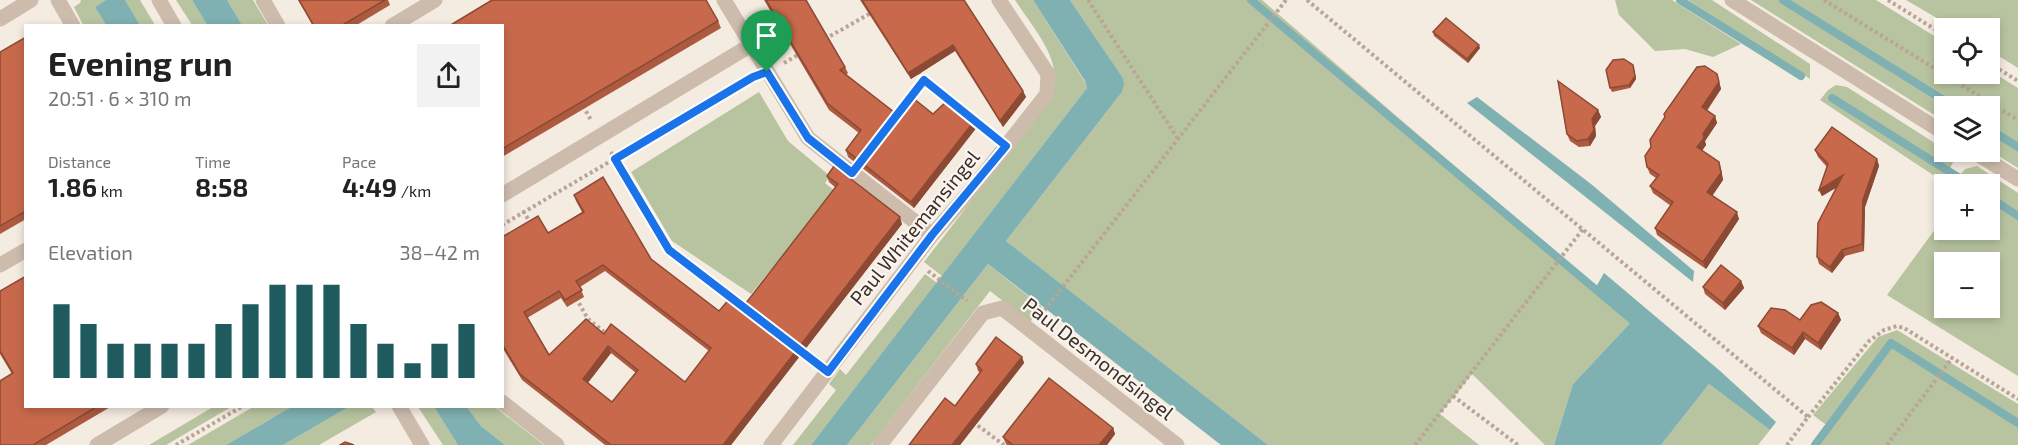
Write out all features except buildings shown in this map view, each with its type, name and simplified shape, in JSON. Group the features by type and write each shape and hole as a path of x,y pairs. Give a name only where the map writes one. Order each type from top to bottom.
{"street":[{"path":"0,19 31,0"},
{"path":"58,0 72,24"},
{"path":"159,0 173,24"},
{"path":"263,0 277,24"},
{"path":"395,24 435,0"},
{"path":"724,0 808,138 932,235"},
{"name":"Paul Whitemansingel","path":"771,445 932,235 1047,94 1048,74 999,0"},
{"path":"1732,0 1934,127"},
{"path":"508,192 751,45"},
{"path":"1990,162 2018,179"},
{"path":"0,265 24,251"},
{"name":"Paul Desmondsingel","path":"880,445 983,313 1002,308 1177,445"},
{"path":"504,404 557,445"},
{"path":"96,445 159,408"},
{"path":"400,408 422,445"}],"path":[{"path":"1088,0 1178,139"},
{"path":"1044,311 1286,0"},
{"path":"1307,0 1808,417"},
{"path":"1824,0 2018,120"},
{"path":"1888,0 1934,29"},
{"path":"816,44 876,9"},
{"path":"504,224 753,77 767,72 806,50"},
{"path":"912,62 924,80 1006,146"},
{"path":"2000,70 2018,81"},
{"path":"909,99 924,80"},
{"path":"578,98 669,250 755,315"},
{"path":"508,192 535,231"},
{"path":"1415,445 1583,229"},
{"path":"930,273 965,299"},
{"path":"571,290 588,319 615,342"},
{"path":"739,317 753,300"},
{"path":"1787,445 1869,341 1884,330 1898,326 2018,399"},
{"path":"799,349 828,372"},
{"path":"1887,445 1952,358"},
{"path":"1453,396 1518,445"},
{"path":"176,445 240,408"},
{"path":"969,418 1004,445"}],"green space":[{"path":"81,0 106,0 95,7 105,24 82,24 74,7"},
{"path":"125,0 140,0 154,24 139,24"},
{"path":"176,0 192,0 206,24 191,24"},
{"path":"227,0 253,0 267,24 241,24"},
{"path":"1015,0 1033,0 1087,88 942,276 924,262 1051,98 1055,85 1051,59 1046,47"},
{"path":"1070,0 1262,0 1633,320 1573,384 1554,445 1545,445 1472,374 1440,414 1479,445 1268,445 1006,241 1122,92 1123,78"},
{"path":"1615,0 1672,0 1741,44 1713,57 1685,49 1655,51 1619,15"},
{"path":"1688,0 1712,0 1810,64 1810,79"},
{"path":"1751,0 1876,0 1934,36 1934,84 2000,84 2000,77 2018,88 2018,168 2000,157 2000,96 1934,96 1934,115"},
{"path":"1906,0 2018,0 2018,68 2000,57 2000,18 1937,18"},
{"path":"1836,85 1847,87 1934,143 1934,162 1953,162 1950,168 1944,174 1934,176 1820,100 1828,90"},
{"path":"759,92 788,141 830,176 825,183 835,191 751,294 672,241 631,172"},
{"path":"1977,166 1989,174 1961,174 1965,169"},
{"path":"2000,181 2018,193 2018,376 1887,295 1934,231 1934,240 2000,240"},
{"path":"988,264 1042,307 1030,322 990,291 871,445 847,445"},
{"path":"925,274 937,283 811,445 793,445 836,390 829,384 840,369 846,375"},
{"path":"1897,330 2018,404 2018,445 1816,445 1829,427 1813,415 1878,337"},
{"path":"1709,384 1770,430 1758,445 1661,445"},
{"path":"211,408 229,408 166,445 149,445"},
{"path":"251,408 289,408 226,445 188,445"},
{"path":"345,408 373,408 376,412 319,445 283,445"},
{"path":"419,408 435,408 458,445 443,445"},
{"path":"468,408 496,408 544,445 505,445 481,426"}],"water":[{"path":"106,0 125,0 139,24 105,24 95,7"},
{"path":"192,0 227,0 241,24 206,24"},
{"path":"1033,0 1070,0 1123,78 1124,84 1122,92 1006,241 1268,445 1221,445 988,264 847,445 811,445 1087,88 1085,81"},
{"path":"1477,97 1591,184 1694,271 1693,282 1467,103"},
{"path":"1604,273 1719,370 1776,422 1770,430 1709,384 1661,445 1554,445 1573,384 1633,320 1596,287"},
{"path":"289,408 346,408 283,445 226,445"},
{"path":"435,408 468,408 481,426 505,445 458,445"}],"waterway":[{"path":"1251,0 1638,325"},
{"path":"1680,0 1801,76"},
{"path":"1783,0 1937,96"},
{"path":"1832,98 1953,174"},
{"path":"2000,136 2018,147"},
{"path":"2000,204 2018,216"},
{"path":"1815,445 1891,343 2018,423"}],"route":[{"path":"767,72 808,138 852,173 924,80 1006,146 932,235 828,372 669,250 615,159 753,77 767,72"}]}
